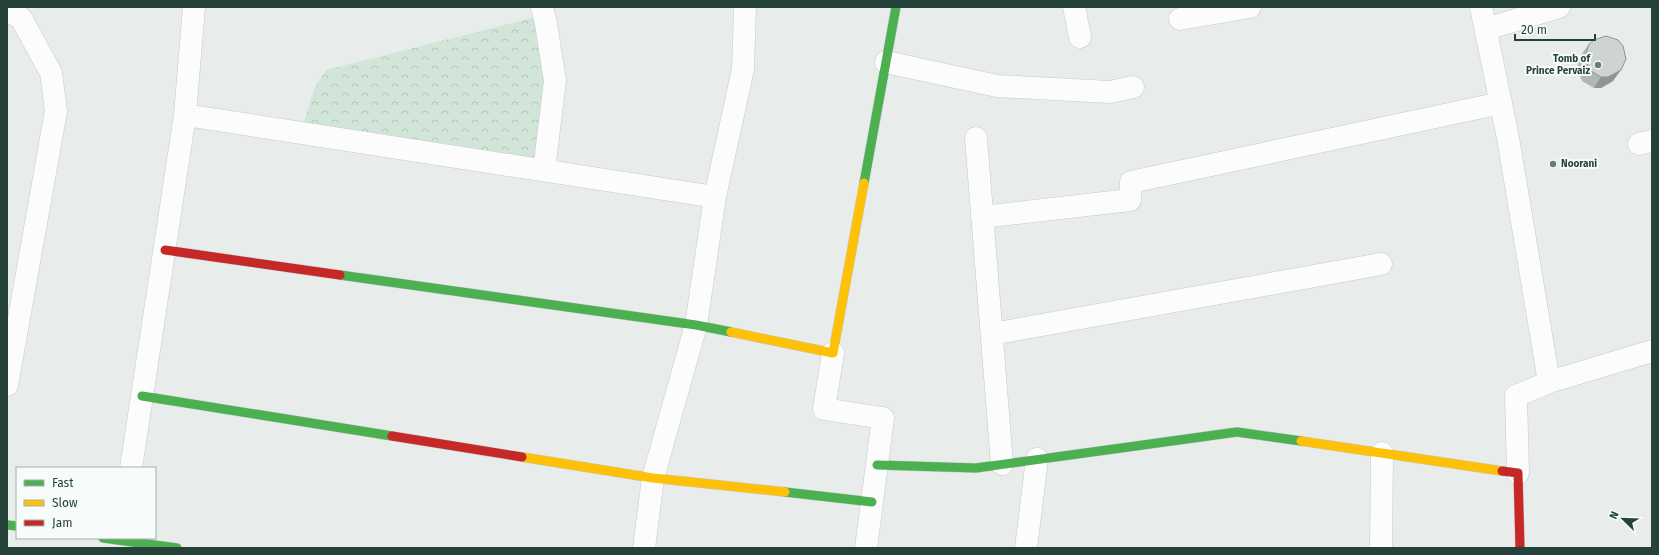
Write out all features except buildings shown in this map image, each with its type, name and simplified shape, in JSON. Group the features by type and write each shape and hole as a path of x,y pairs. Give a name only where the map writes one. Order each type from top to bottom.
{"street":[{"path":"131,467 185,115 194,7"},
{"path":"542,7 555,80 544,170"},
{"path":"644,548 653,478 696,325 715,197 743,69 745,7"},
{"path":"866,548 883,418 824,409 896,7"},
{"path":"1074,7 1080,37"},
{"path":"1180,19 1250,7"},
{"path":"1481,7 1508,138 1548,382"},
{"path":"1486,29 1559,7"},
{"path":"7,11 21,18 50,73 56,111 7,385"},
{"path":"886,62 997,86 1110,92 1133,87"},
{"path":"982,217 1130,200 1130,182 1501,103"},
{"path":"185,115 715,197"},
{"path":"976,138 1002,464"},
{"path":"164,250 696,325 833,353"},
{"path":"992,334 1381,264"},
{"path":"1520,548 1516,396 1548,382 1652,351"},
{"path":"142,396 653,478 872,502"},
{"path":"877,465 976,468 1237,432 1518,473"},
{"path":"1381,548 1382,453"},
{"path":"1026,548 1037,459"},
{"path":"115,539 177,548"}],"green space":[{"path":"544,15 544,170 301,133 314,89 326,70"}],"traffic: fast":[{"path":"864,183 896,7"},
{"path":"340,275 696,325 731,332"},
{"path":"142,396 392,436"},
{"path":"877,465 976,468 1237,432 1301,441"},
{"path":"785,492 872,502"},
{"path":"7,525 16,526"},
{"path":"110,539 177,548"}],"traffic: slow":[{"path":"731,332 833,353 864,183"},
{"path":"1301,441 1502,471"},
{"path":"522,457 653,478 785,492"}],"traffic: jam":[{"path":"165,250 340,275"},
{"path":"392,436 522,457"},
{"path":"1502,471 1518,473 1520,548"}],"place":[{"name":"Tomb of Prince Pervaiz","path":"1598,65"},
{"name":"Noorani","path":"1553,164"}]}
